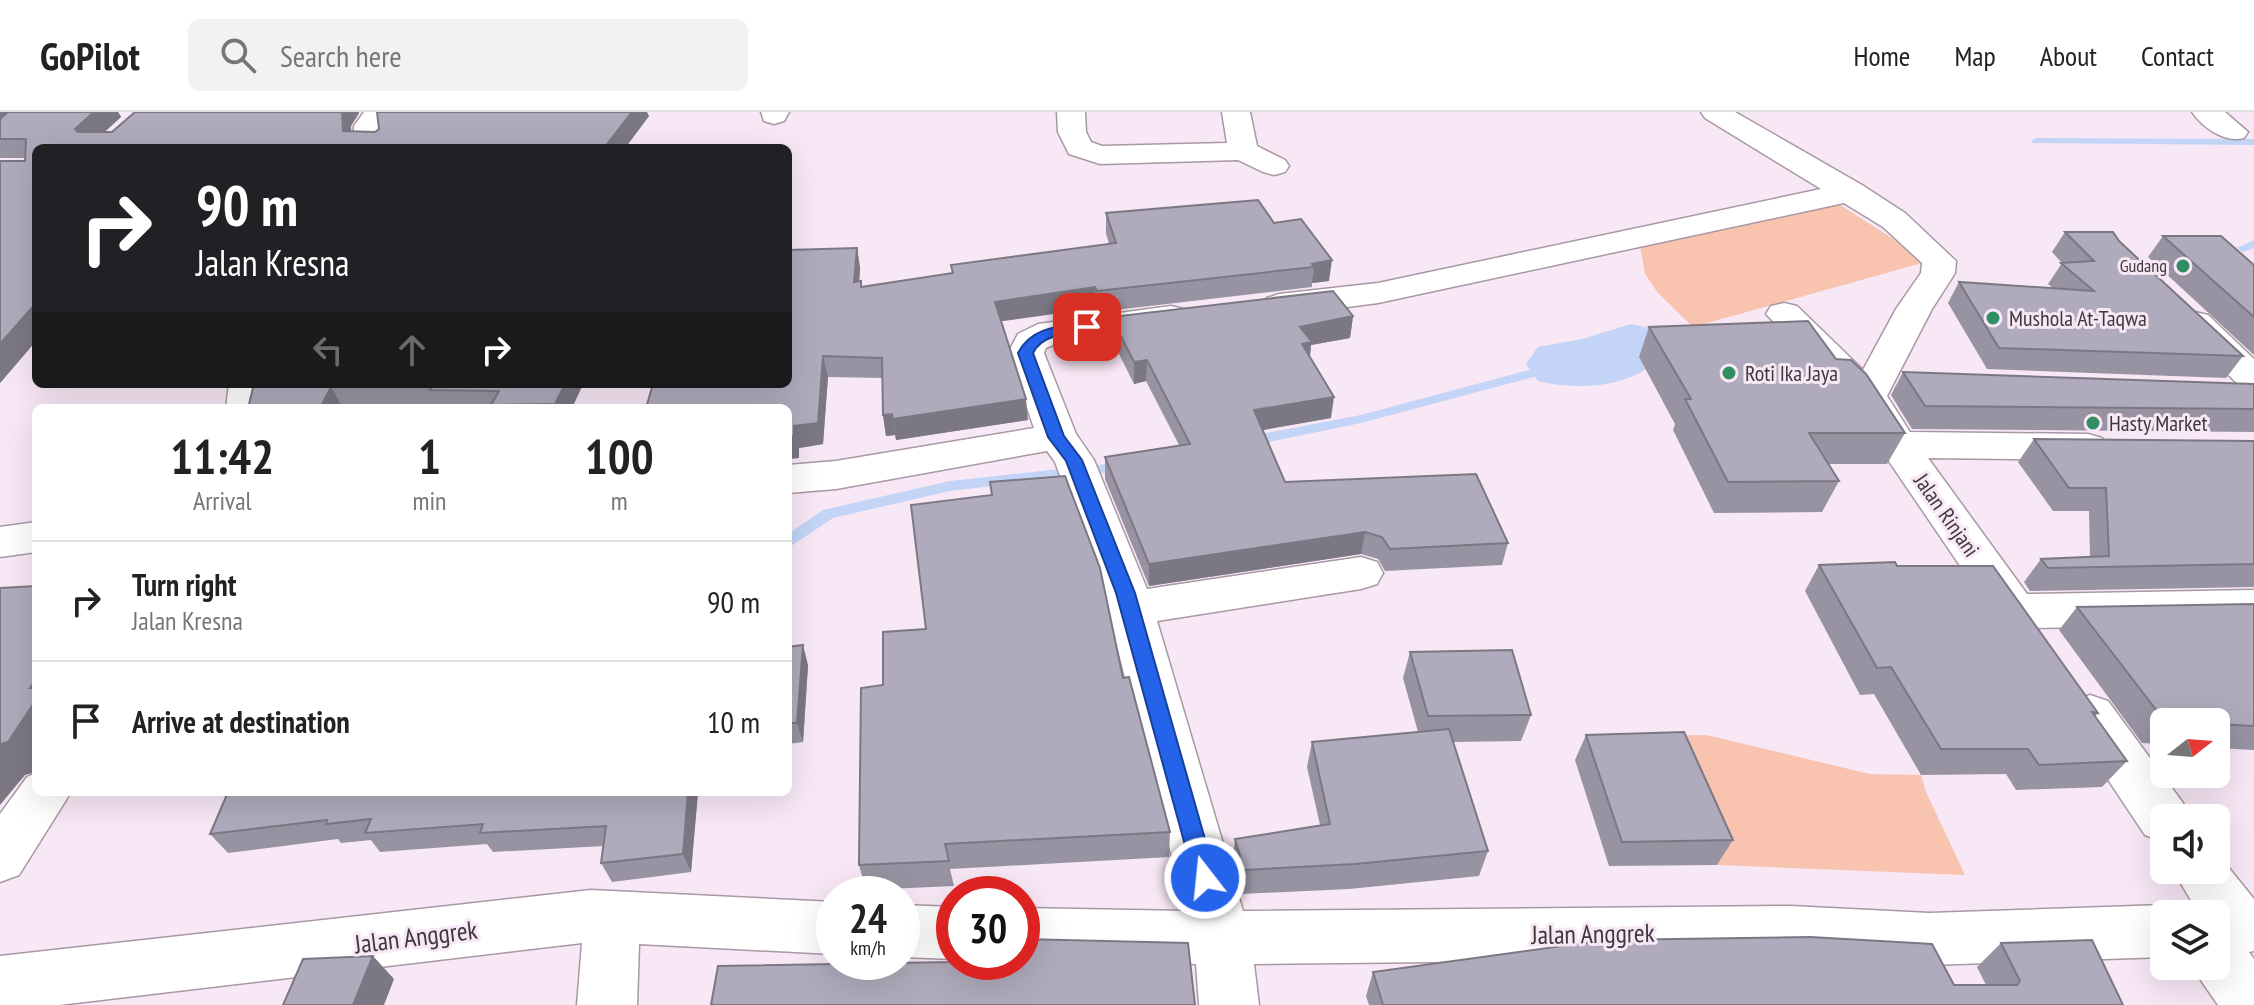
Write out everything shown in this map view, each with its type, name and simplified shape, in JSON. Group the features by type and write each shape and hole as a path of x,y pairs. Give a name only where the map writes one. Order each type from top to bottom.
{"street":[{"path":"369,144 368,126 378,112"},
{"path":"1071,112 1072,132 1079,148 1100,155 1243,151 1274,166"},
{"path":"1236,112 1243,151"},
{"path":"1715,112 1894,220 1932,254 1938,273 1914,309 1884,386"},
{"path":"2206,112 2234,132"},
{"path":"1251,308 1378,293 1851,192"},
{"path":"2166,295 2243,388"},
{"path":"1206,313 1051,332 1031,342 1026,353 1130,608 1222,938 1229,1005"},
{"name":"Jalan Rinjani","path":"1784,314 1884,386 1898,445 2153,804"},
{"name":"Jalan Rinjani","path":"1898,445 2130,447"},
{"path":"792,479 1072,464"},
{"path":"0,542 32,538"},
{"path":"1130,608 1361,573"},
{"path":"2015,611 2254,607"},
{"path":"0,858 42,796"},
{"path":"2207,884 2232,936 2254,1005"},
{"path":"584,918 607,1005"},
{"name":"Jalan Anggrek","path":"0,984 584,918 816,927"},
{"name":"Jalan Anggrek","path":"1040,934 1222,938 1791,932 1929,939 2150,931"},
{"path":"1929,939 1956,994"}],"shaded area":[{"path":"1815,189 1895,240 1922,263 1693,327 1658,293 1645,274 1638,234"},
{"path":"1706,735 1870,774 1921,775 1965,875 1717,865 1671,758 1648,736"}],"building":[{"path":"8,112 94,112 75,129 78,132 112,132 135,112 342,112 343,131 375,132 379,129 377,112 632,112 607,144 32,144 32,308 0,344 0,161 25,161 26,139 0,139 0,119"},
{"path":"1258,200 1274,223 1301,219 1332,260 1312,264 1314,267 1097,291 1095,287 995,302 1026,399 893,419 892,414 883,415 882,358 823,356 818,423 794,426 794,436 792,404 647,404 652,388 792,388 792,250 857,248 854,282 861,281 861,287 953,273 951,265 1116,243 1106,213"},
{"path":"2065,232 2113,232 2243,356 1999,348 1959,282 2094,291 2061,263 2094,261"},
{"path":"2163,236 2221,236 2254,265 2254,317"},
{"path":"1333,291 1353,316 1300,327 1312,342 1302,344 1334,397 1254,410 1285,482 1476,474 1508,543 1390,549 1382,537 1365,532 1149,564 1105,457 1190,444 1147,360 1134,362 1111,317"},
{"path":"1808,321 1836,359 1851,360 1866,374 1905,433 1809,433 1839,481 1728,482 1685,399 1691,399 1649,327"},
{"path":"1903,372 2254,384 2254,409 1925,406"},
{"path":"253,388 330,388 322,404 249,404"},
{"path":"563,388 555,404 492,404 499,391 430,390"},
{"path":"2034,439 2254,441 2254,564 2048,568 2041,559 2109,556 2106,488 2069,488"},
{"path":"1065,476 1100,568 1123,678 1129,677 1170,832 945,844 949,861 859,865 861,688 883,685 883,632 926,629 911,505 992,495 990,482"},
{"path":"1895,562 1897,566 1993,566 2098,713 2092,712 2127,761 2039,765 2028,749 1941,749 1891,667 1877,668 1819,565"},
{"path":"32,586 32,706 8,742 0,744 0,588"},
{"path":"2254,604 2254,726 2230,725 2230,708 2155,708 2077,607"},
{"path":"803,645 797,723 792,723 792,646"},
{"path":"1512,650 1531,715 1428,716 1410,652"},
{"path":"1449,729 1488,851 1355,864 1244,870 1235,839 1330,824 1312,742"},
{"path":"1684,732 1733,840 1622,842 1586,735"},
{"path":"226,796 688,796 683,854 601,863 606,826 480,833 483,824 365,833 371,819 326,824 327,820 210,834"},
{"path":"1810,937 1932,944 1954,985 2017,985 2020,981 2001,943 2092,940 2123,1005 1383,1005 1373,972 1606,940"},
{"path":"1040,939 1188,943 1195,1005 711,1005 718,966 816,964 816,980 920,980 920,963 936,962 936,980 1040,980"},
{"path":"373,956 353,1005 283,1005 303,959"}],"waterway":[{"path":"2036,141 2254,142"},
{"path":"2243,248 2254,244"},
{"path":"1566,364 1595,362 1631,347"},
{"path":"1245,442 1361,419 1566,364"},
{"path":"792,539 828,514 950,486 1124,467"}],"place":[{"name":"Gudang","path":"2183,266"},
{"name":"Mushola At-Taqwa","path":"1993,318"},
{"name":"Roti Ika Jaya","path":"1729,373"},
{"name":"Hasty Market","path":"2093,423"}],"route":[{"path":"1087,327 1051,332 1031,342 1026,353 1057,437 1074,460 1126,593 1205,878"}]}
